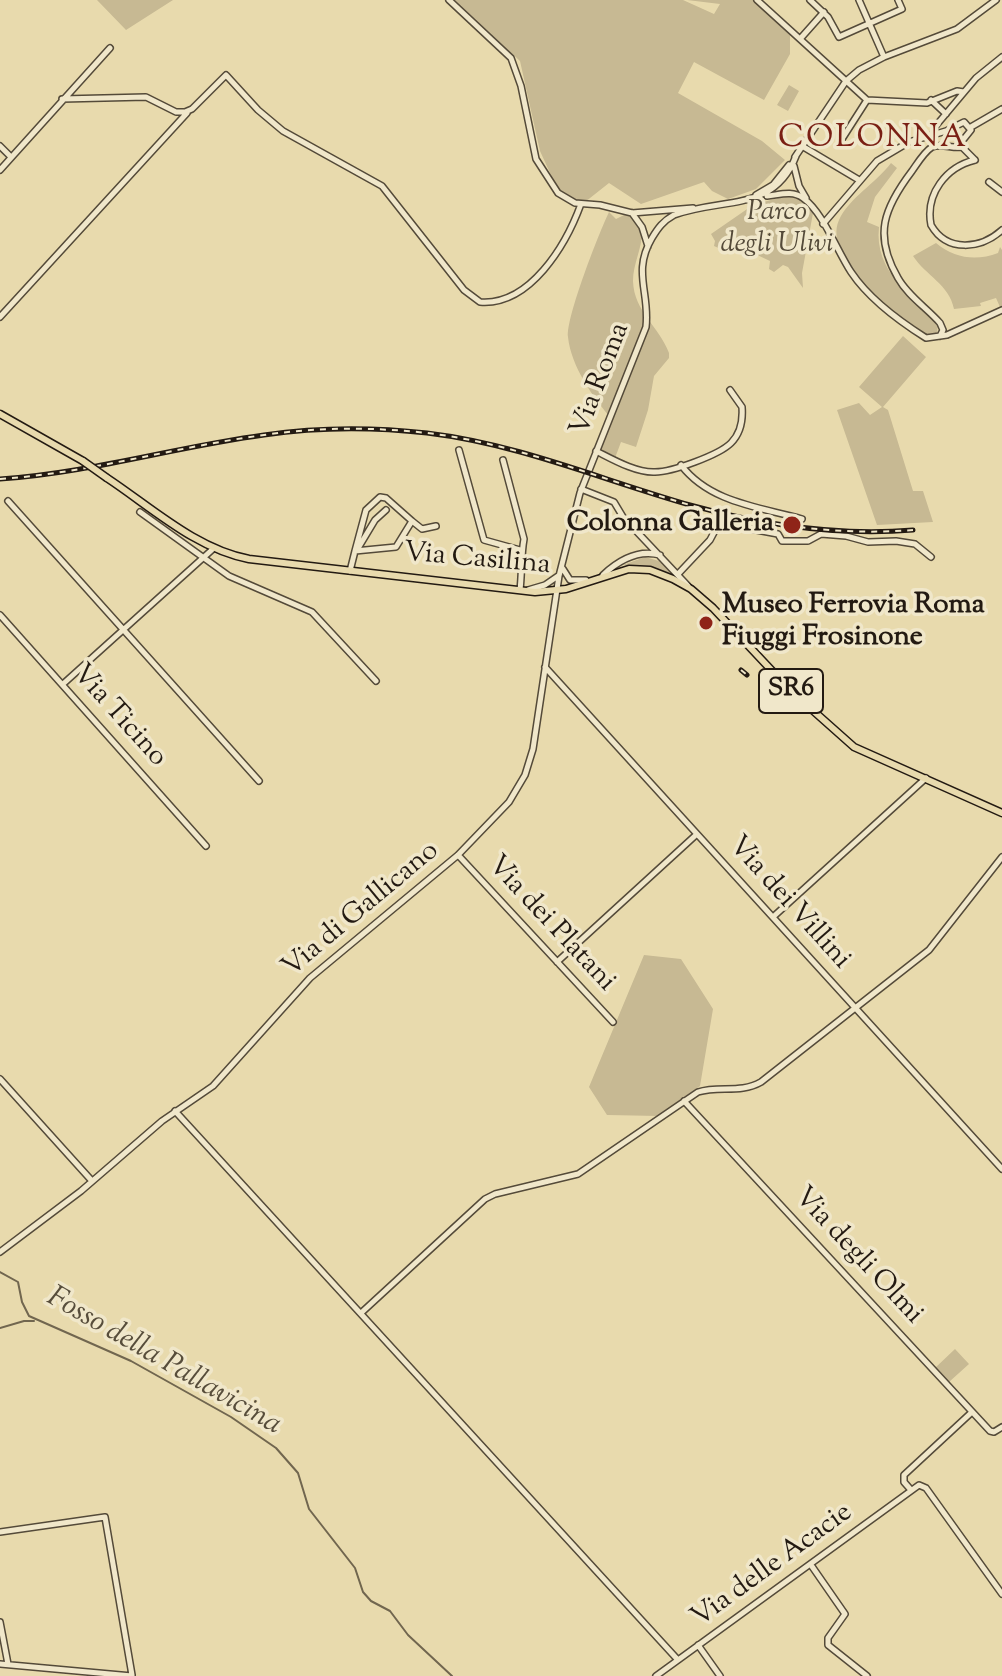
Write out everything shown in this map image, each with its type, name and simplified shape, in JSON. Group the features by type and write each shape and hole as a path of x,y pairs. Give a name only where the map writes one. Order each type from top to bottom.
{"main road":[{"name":"Via Casilina","path":"0,414 83,461 214,548 249,559 521,590 557,591 629,569 663,575 691,589 713,608 791,691 854,747 1002,813"}],"street":[{"path":"449,0 511,58 521,86 536,159 558,193 581,204 632,213 681,207 698,209"},
{"path":"757,0 867,100 914,103 957,91 964,92"},
{"path":"810,0 824,12 839,37 902,9 898,0"},
{"path":"859,0 884,57"},
{"path":"758,197 771,192 783,178 846,81 859,70 957,29 996,0"},
{"path":"800,39 824,12"},
{"path":"0,170 110,48"},
{"path":"934,135 934,129 964,92 1002,57"},
{"path":"0,317 187,112 226,75 258,110 283,131 382,186 467,293 480,302 513,296 542,272 581,204"},
{"path":"62,99 146,97 176,112 187,112"},
{"path":"842,139 867,100"},
{"path":"931,100 946,114"},
{"path":"962,147 970,126 1002,109"},
{"path":"823,224 877,161 905,144 963,122 970,126"},
{"path":"0,146 11,157"},
{"path":"802,146 859,180"},
{"path":"939,337 943,330 940,323 907,291 896,274 883,231 885,218 898,190 928,150 943,146 962,147 975,160 955,166 945,177 932,205 931,225 940,236 958,245 974,245 1002,230"},
{"path":"795,159 799,186 849,269 870,295 926,338 939,337 1002,310"},
{"path":"783,178 799,186"},
{"path":"783,178 787,193"},
{"path":"741,200 762,192 783,178"},
{"path":"989,182 1002,192"},
{"path":"648,246 665,220 698,209 787,193 798,195 810,203"},
{"path":"632,213 648,246"},
{"name":"Via Roma","path":"557,591 563,581 566,552 581,489 646,327 641,271 648,246"},
{"path":"596,451 656,472 720,449 734,439 740,426 742,411 730,390"},
{"path":"459,450 484,540 520,550"},
{"path":"503,460 524,537 520,550 521,590 545,585 559,576"},
{"path":"681,465 687,473 724,498 802,519"},
{"path":"581,489 614,502 623,517 691,589"},
{"path":"350,571 366,510 379,498 385,497 422,529 436,526"},
{"path":"722,507 724,498"},
{"path":"8,501 259,781"},
{"path":"356,551 374,521 386,510"},
{"path":"140,512 229,576 312,612 376,681"},
{"path":"679,573 710,540 719,520 778,534 782,541 788,543 808,541 821,534 868,542 911,542 931,557"},
{"path":"356,551 397,547 412,521"},
{"path":"62,684 214,548"},
{"path":"603,575 637,554 650,552 661,556"},
{"path":"563,568 565,576 571,580 594,579"},
{"name":"Via Roma","path":"557,591 563,568"},
{"name":"Via di Gallicano","path":"0,1252 92,1181 175,1111 222,1078 314,974 458,855 509,802 525,775 533,749 557,591"},
{"name":"Via Ticino","path":"0,615 206,846"},
{"name":"Via dei Villini","path":"545,667 1002,1169"},
{"path":"773,917 926,777"},
{"path":"557,962 697,834"},
{"name":"Via dei Platani","path":"458,855 613,1022"},
{"path":"361,1313 486,1198 578,1174 684,1101 705,1090 739,1090 760,1083 929,950 1002,857"},
{"path":"0,1079 92,1181"},
{"name":"Via degli Olmi","path":"684,1101 991,1432 1002,1427"},
{"path":"175,1111 678,1660"},
{"path":"972,1412 904,1474 903,1481 911,1490 919,1485 925,1487 1000,1586 1002,1594"},
{"name":"Via delle Acacie","path":"656,1676 911,1490"},
{"path":"0,1532 105,1517 133,1676 0,1664"},
{"path":"811,1565 845,1614 827,1644 867,1676"},
{"path":"0,1622 8,1665"},
{"path":"698,1645 720,1676"}],"green space":[{"path":"97,0 173,0 126,30"},
{"path":"454,0 683,0 714,14 720,4 687,0 757,0 790,30 790,54 764,100 694,62 678,93 762,141 785,160 756,189 728,199 712,191 704,182 641,204 609,183 585,202 567,198 556,186 540,151 520,61"},
{"path":"789,85 799,91 788,111 777,105"},
{"path":"891,163 897,168 875,197 867,222 879,227 882,257 896,281 938,324 937,334 930,337 901,318 867,287 852,270 837,235 843,212"},
{"name":"Parco degli Ulivi","path":"785,196 801,198 813,213 802,273 803,288 788,267 783,265 774,272 769,269 770,261 753,253 749,256 733,250 729,253 714,246 711,234 753,205"},
{"path":"609,212 616,219 626,214 637,220 642,232 633,275 634,292 669,353 669,358 654,376 648,410 636,447 621,442 615,458 599,450 612,419 584,381 573,359 568,337 577,294"},
{"path":"936,243 958,255 974,258 998,253 1000,247 1002,307 996,298 980,303 981,306 954,309 947,293 913,256"},
{"path":"903,336 926,357 883,407 888,410 913,491 923,491 933,522 877,525 837,410 859,403 870,415 882,407 859,387"},
{"path":"645,557 659,561 677,577 645,566 623,565"},
{"path":"644,955 681,959 713,1009 700,1086 659,1116 607,1115 589,1087"},
{"path":"955,1349 969,1364 949,1382 935,1368"}],"waterway":[{"name":"Fosso della Pallavicina","path":"0,1272 18,1282 29,1316 131,1361 231,1417 276,1448 298,1473 309,1509 355,1568 363,1592 371,1601 390,1611 408,1635 452,1676"},
{"path":"0,1328 34,1321"}],"tunnel":[{"path":"720,517 722,507"}],"railway":[{"path":"0,479 66,471 284,432 386,430 427,433 495,445 690,505 745,518 829,530 913,530"},
{"path":"741,670 747,675"}],"place":[{"name":"Colonna Galleria","path":"792,525"},
{"name":"Museo Ferrovia Roma Fiuggi Frosinone","path":"706,623"}],"district":[{"name":"COLONNA","path":"873,141"}]}
